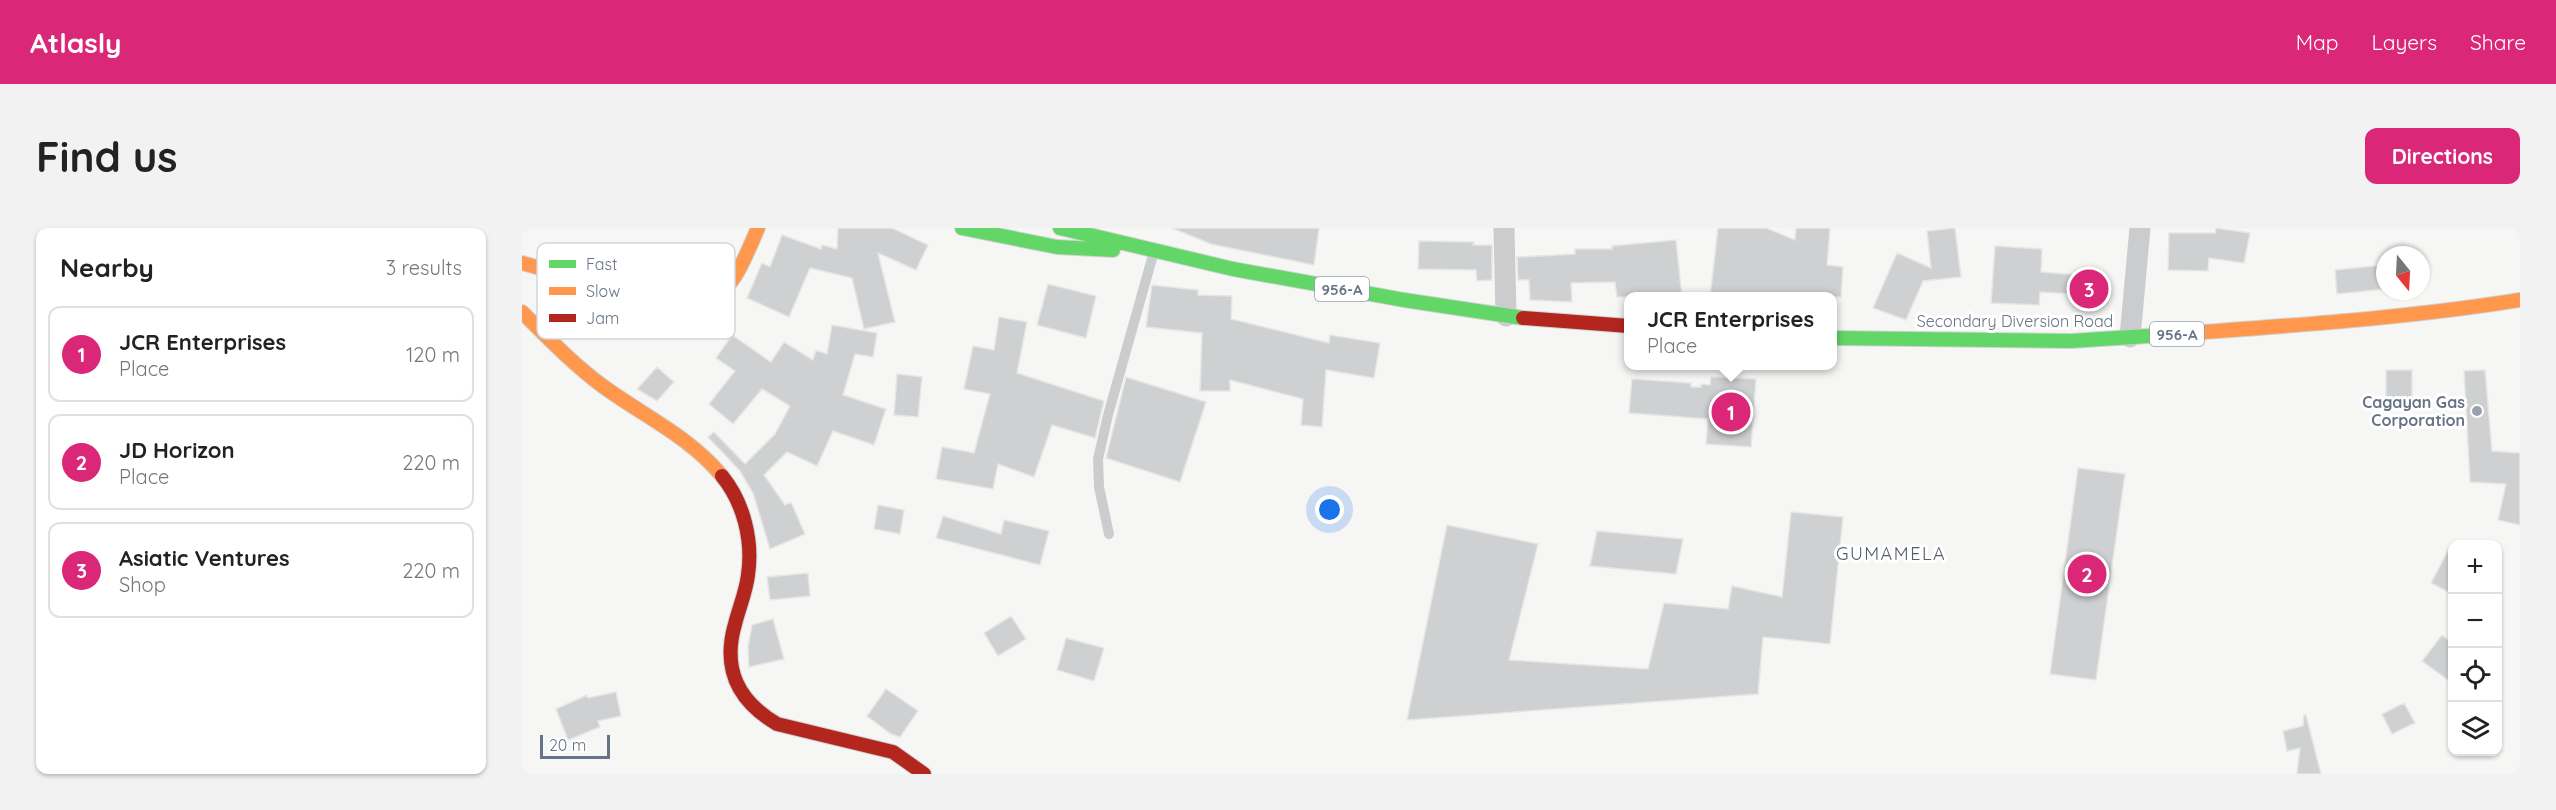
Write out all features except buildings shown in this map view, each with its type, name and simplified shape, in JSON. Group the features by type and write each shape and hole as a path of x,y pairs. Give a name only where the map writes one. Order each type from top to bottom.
{"main road":[{"path":"735,278 758,228"},
{"path":"962,228 1089,250 1140,248"},
{"name":"956-A","path":"1060,228 1233,269 1404,300 1528,319 1624,326"},
{"path":"522,263 537,267"},
{"name":"Secondary Diversion Road","path":"1837,338 2071,341 2465,309 2520,300"},
{"path":"522,312 537,326"},
{"path":"551,339 590,376 694,447 731,490 745,522 750,547 748,577 733,633 732,657 735,684 749,706 777,724 893,752 924,774"}],"street":[{"path":"1503,228 1506,316"},
{"path":"2130,337 2140,228"}],"lane":[{"path":"1109,534 1099,487 1098,459 1108,415 1155,251"}],"traffic: fast":[{"path":"962,228 1057,247 1113,250"},
{"path":"1060,228 1233,269 1404,300 1523,318"},
{"path":"1837,338 2071,341 2163,335"}],"traffic: slow":[{"path":"735,277 758,228"},
{"path":"522,263 537,267"},
{"path":"2163,335 2387,317 2520,300"},
{"path":"522,312 537,327"},
{"path":"550,339 593,379 681,438 722,476"}],"traffic: jam":[{"path":"1523,318 1624,326"},
{"path":"722,476 736,498 748,536 747,581 731,640 732,669 743,694 763,715 777,724 893,752 924,774"}],"place":[{"name":"Asiatic Ventures","path":"2089,289"},
{"name":"Cagayan Gas Corporation","path":"2477,411"},
{"name":"JCR Enterprises","path":"1731,412"},
{"name":"JD Horizon","path":"2087,574"}],"district":[{"name":"GUMAMELA","path":"1891,553"}]}
